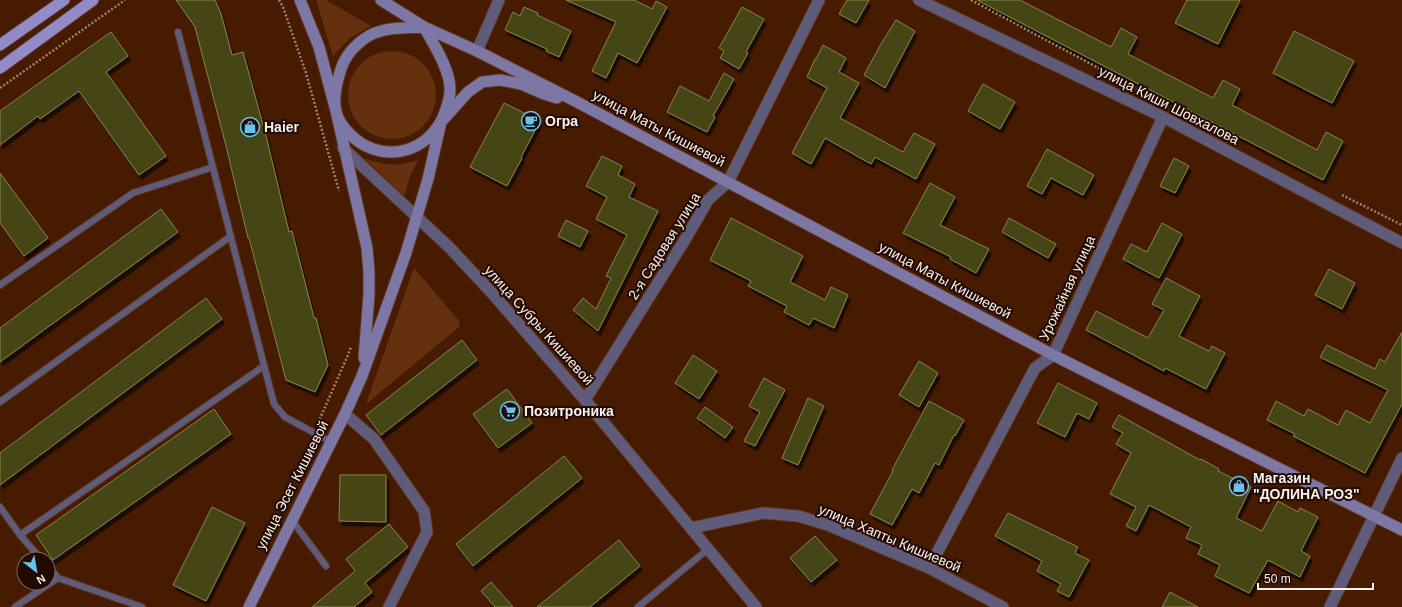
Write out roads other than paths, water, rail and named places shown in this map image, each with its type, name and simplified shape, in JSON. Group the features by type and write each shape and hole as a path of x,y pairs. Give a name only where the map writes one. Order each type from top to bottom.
{"main road":[{"path":"0,45 64,0"},
{"path":"0,68 93,0"},
{"path":"77,12 97,0"},
{"path":"300,0 319,47 336,111 366,248 369,272 368,318 362,376"},
{"name":"улица Маты Кишиевой","path":"381,0 424,27 477,51 577,102 1053,355 1402,530"},
{"path":"362,376 406,253 428,179 441,122 450,91 447,73 440,54 424,27 381,31 366,38 352,49 342,65 336,86 336,111 343,126 354,139 368,148 385,152 402,151 418,146 431,136 441,122 468,92 482,82 500,80 520,84 544,94 577,102"},
{"name":"улица Эсет Кишиевой","path":"249,607 345,414 362,376"}],"street":[{"path":"477,51 498,0"},
{"name":"2-я Садовая улица","path":"585,400 682,245 708,200 728,182 819,0"},
{"name":"улица Киши Шовхалова","path":"919,0 1163,117 1402,243"},
{"name":"Урожайная улица","path":"929,568 1035,368 1053,355 1163,117"},
{"name":"улица Субры Кишиевой","path":"343,148 449,248 491,292 585,400 756,607"},
{"path":"345,414 374,439 424,511 427,532 389,607"},
{"path":"1330,607 1402,458"},
{"name":"улица Хапты Кишиевой","path":"690,528 763,513 798,516 828,525 929,568 1003,607"}],"lane":[{"path":"178,32 274,404 285,417 331,442"},
{"path":"0,285 133,193 213,167"},
{"path":"0,402 231,236"},
{"path":"20,535 264,366"},
{"path":"0,507 20,535 34,551"},
{"path":"292,519 326,566"},
{"path":"638,607 708,549"},
{"path":"56,576 58,578 134,606 142,607"},
{"path":"15,607 58,578"}],"place":[{"name":"Огра","path":"531,121"},
{"name":"Haier","path":"250,127"},
{"name":"Позитроника","path":"510,411"},
{"name":"Магазин \"ДОЛИНА РОЗ\"","path":"1239,486"}]}
